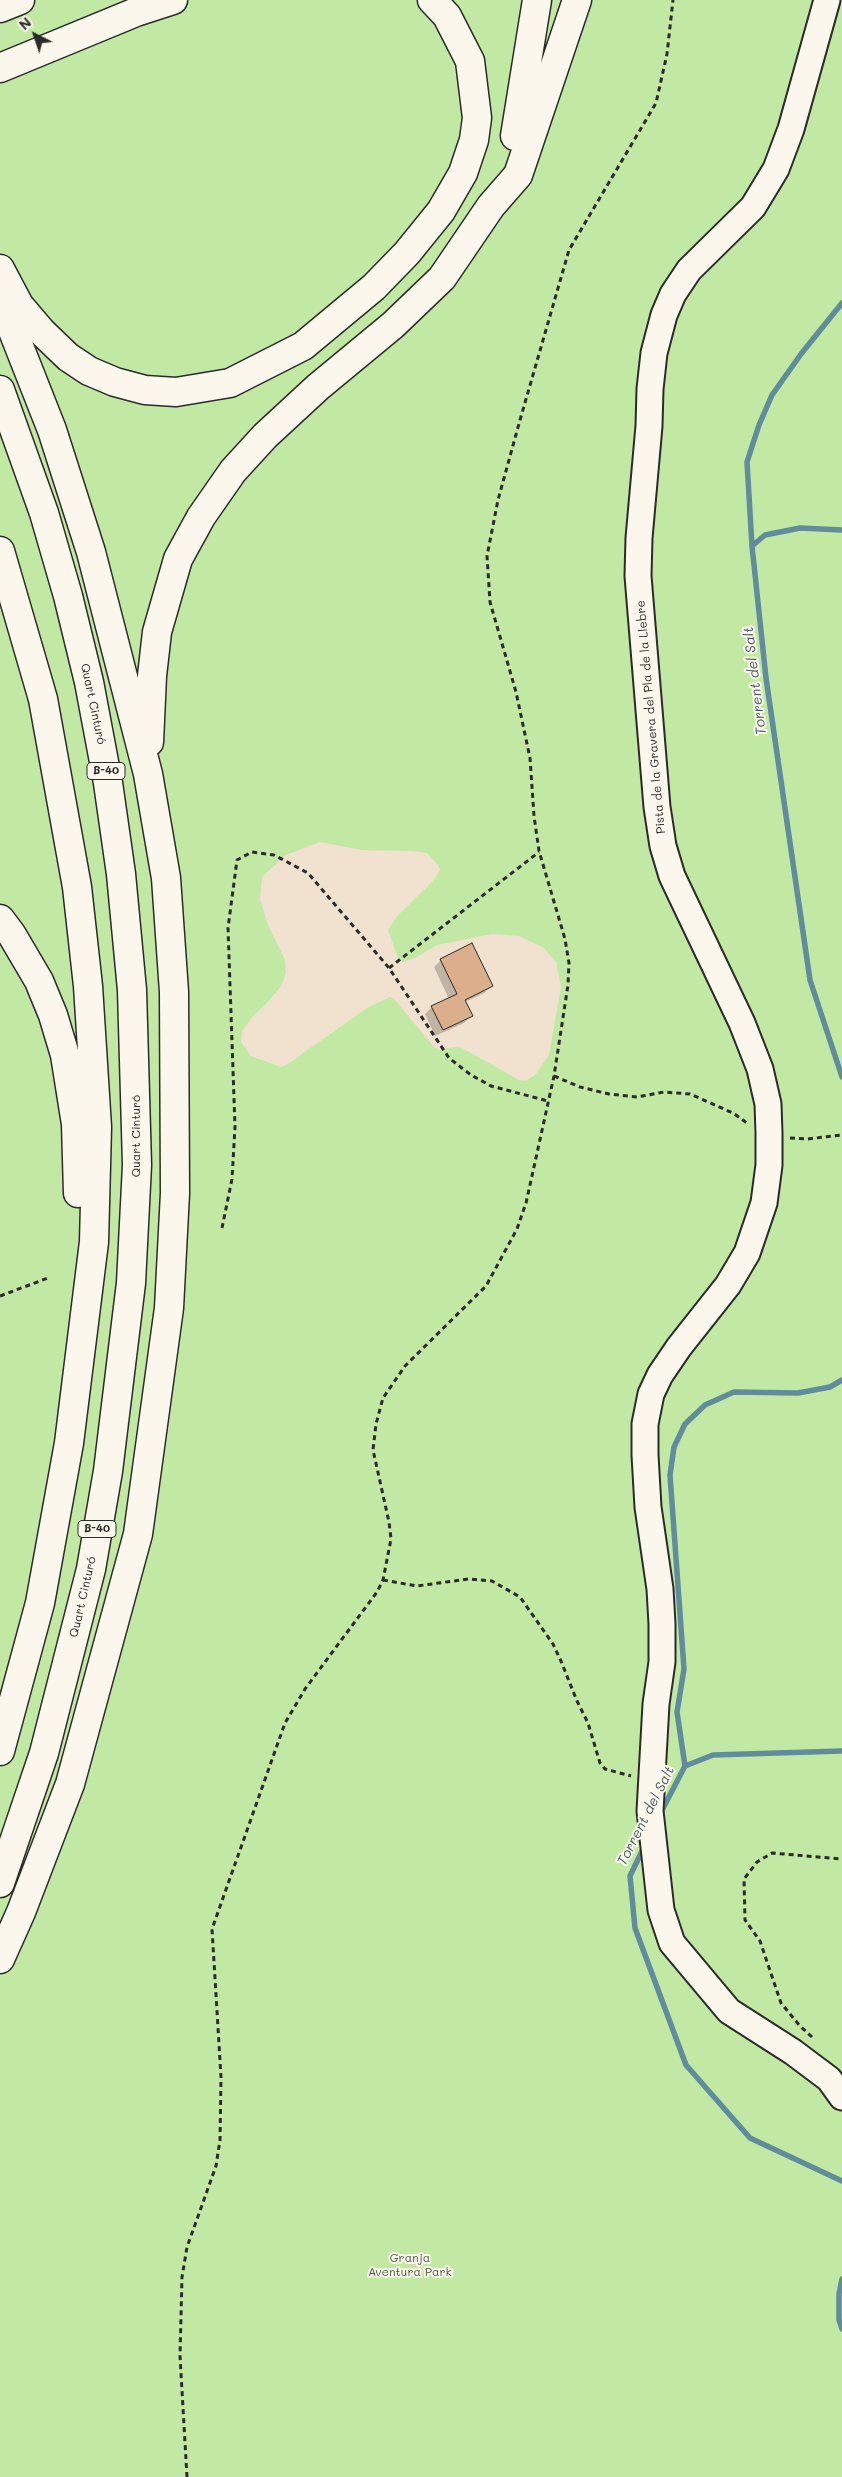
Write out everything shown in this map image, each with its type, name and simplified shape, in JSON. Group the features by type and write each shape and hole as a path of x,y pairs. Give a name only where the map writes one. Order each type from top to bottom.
{"highway":[{"path":"0,8 20,0"},
{"path":"0,68 148,6 173,0"},
{"path":"0,268 19,306 68,357 89,371 115,382 145,390 176,392 200,390 230,383 303,346 374,287 407,253 441,210 463,173 474,140 477,118 470,61 447,16 432,0"},
{"path":"491,206 513,150 536,0"},
{"path":"148,774 152,676 157,632 178,559 201,517 233,471 265,436 318,387 393,325 442,278 491,206 518,175 577,0"},
{"path":"0,298 52,430 91,552 148,774 166,878 174,992 175,1193 169,1308 138,1534 70,1784 21,1912 0,1959"},
{"name":"Quart Cinturó","path":"0,390 40,503 68,596 89,682 108,783 121,874 132,990 137,1165 132,1283 108,1471 91,1569 44,1753 0,1883"},
{"path":"0,551 43,699 77,886 88,986 97,1127 94,1242 69,1443 40,1603 0,1751"},
{"path":"0,919 12,934 39,981 53,1015 65,1055 76,1124 78,1261 83,1321"}],"street":[{"name":"Pista de la Gravera del Pla de la Llebre","path":"827,0 791,129 776,169 753,207 689,270 673,294 664,315 654,353 651,380 639,538 638,586 656,807 663,846 672,876 742,1023 760,1069 768,1104 769,1133 769,1165 764,1203 747,1253 728,1285 679,1347 660,1375 651,1394 646,1424 645,1455 648,1507 662,1624 662,1662 656,1704 650,1811 660,1902 672,1943 729,2011 793,2052 829,2079 842,2097"}],"path":[{"path":"187,2477 180,2356 182,2277 187,2247 216,2166 220,2140 221,2077 212,1929 285,1723 305,1689 384,1580 391,1539 373,1450 376,1424 383,1398 405,1366 486,1286 517,1228 526,1203 554,1076 568,985 566,939 539,851 534,816 530,758 516,692 490,602 487,556 500,491 569,250 656,102 667,54 673,0"},
{"path":"390,968 539,851"},
{"path":"222,1228 232,1179 234,1126 228,928 237,860 252,852 274,855 308,873 390,968 449,1058 471,1075 491,1086 548,1101"},
{"path":"554,1076 580,1087 609,1094 637,1097 664,1092 690,1094 733,1113 769,1133 807,1139 842,1135"},
{"path":"0,1296 48,1278"},
{"path":"384,1580 417,1586 468,1579 492,1581 520,1597 553,1644 588,1722 600,1763 606,1769 652,1781"},
{"path":"819,2042 800,2026 781,2003 760,1941 744,1920 744,1879 757,1862 772,1852 842,1860"}],"green space":[{"name":"Granja Aventura Park","path":"0,0 842,0 842,2477 0,2477","holes":["320,842 362,850 427,853 440,870 433,881 397,916 388,930 398,958 403,962 415,958 437,945 492,934 519,936 544,948 556,962 561,987 549,1055 535,1075 525,1081 519,1080 462,1048 455,1047 439,1050 434,1047 395,1000 390,997 367,1008 281,1067 251,1056 241,1042 242,1031 253,1016 281,986 286,973 285,960 268,925 260,899 262,877 286,855"]}],"building":[{"path":"472,943 493,986 465,1000 473,1016 443,1030 431,1006 457,994 440,959"}],"waterway":[{"name":"Torrent del Salt","path":"842,303 801,354 772,395 759,425 747,462 752,546 766,678 810,980 842,1077"},
{"path":"752,546 765,535 800,528 842,530"},
{"name":"Torrent del Salt","path":"660,1814 685,1766 677,1712 684,1669 670,1475 674,1447 685,1424 705,1405 734,1392 798,1393 830,1387 842,1380"},
{"path":"685,1766 713,1755 842,1751"},
{"name":"Torrent del Salt","path":"645,1845 630,1876 635,1928 686,2065 750,2138 842,2181"},
{"name":"Torrent del Salt","path":"842,2279 839,2294 839,2320 842,2329"}]}
